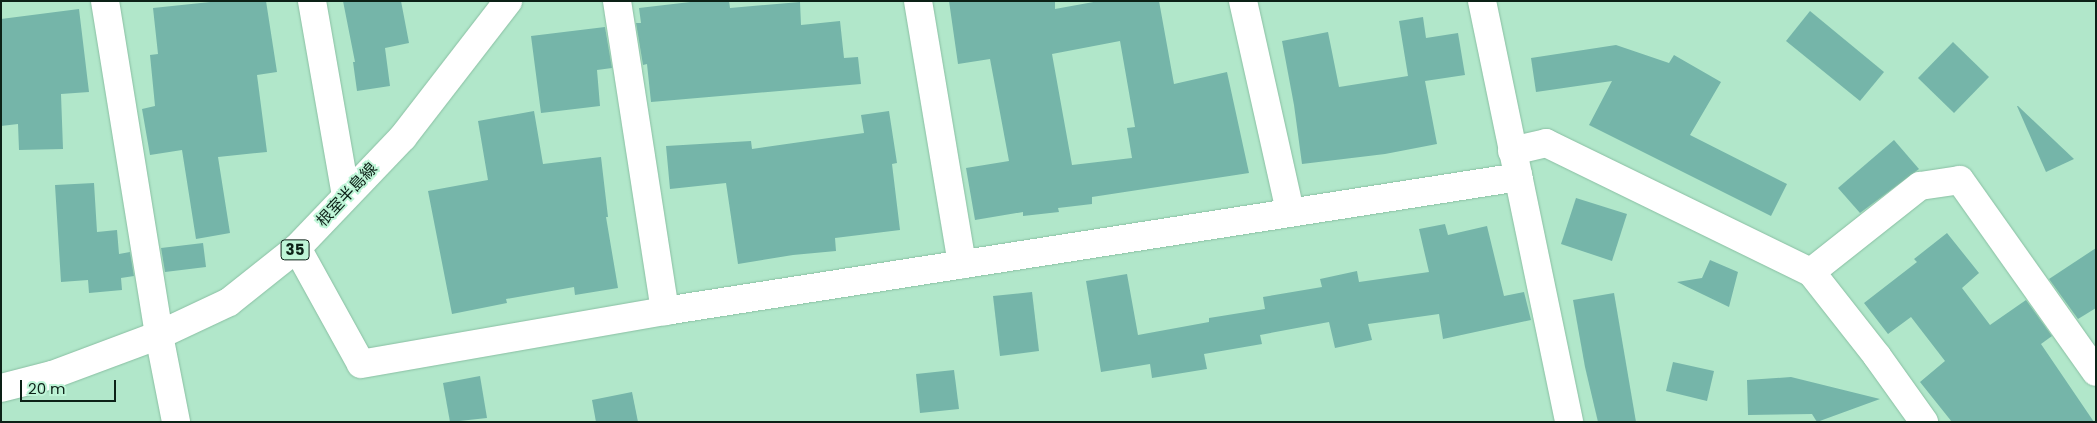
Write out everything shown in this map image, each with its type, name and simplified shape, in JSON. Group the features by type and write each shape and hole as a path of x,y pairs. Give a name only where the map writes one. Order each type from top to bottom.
{"street":[{"path":"105,1 158,335 176,422"},
{"path":"312,1 346,195"},
{"name":"根室半島線","path":"1,388 52,375 158,335 229,302 297,248 403,137 508,1"},
{"path":"617,1 665,311"},
{"path":"918,1 962,264"},
{"path":"1243,1 1290,212"},
{"path":"1482,1 1569,422"},
{"path":"1512,151 1546,143 1811,272 1877,356 1924,422"},
{"path":"297,248 361,364 665,311 1519,177"},
{"path":"1811,272 1920,186 1960,180 2096,372"}],"building":[{"path":"220,1 266,1 277,72 257,75 267,152 218,157 230,233 196,239 182,150 150,155 142,109 155,106 150,55 158,54 153,8"},
{"path":"343,1 401,1 409,43 385,48 390,86 357,91 353,62 355,62"},
{"path":"699,1 729,1 730,8 800,2 801,25 840,21 844,58 858,57 861,84 651,102 647,64 643,65 636,23 641,23 639,8"},
{"path":"949,1 1055,1 1055,9 1099,1 1159,1 1174,84 1227,72 1249,173 1092,197 1092,204 1058,208 1059,212 1023,216 1023,212 975,220 966,168 1009,161 990,59 958,64","holes":["1120,41 1135,127 1127,128 1132,158 1072,165 1052,54"]},
{"path":"79,9 89,92 61,94 63,149 19,150 18,124 1,126 1,19"},
{"path":"1810,11 1884,72 1860,101 1786,41"},
{"path":"1423,17 1426,38 1458,33 1465,75 1425,81 1437,144 1385,154 1302,164 1294,105 1282,41 1328,32 1339,87 1408,76 1399,21"},
{"path":"605,27 612,68 597,70 600,106 541,113 531,36"},
{"path":"1953,42 1989,77 1954,113 1918,78"},
{"path":"1616,45 1669,63 1674,55 1721,82 1690,135 1787,184 1771,216 1589,125 1612,81 1536,92 1531,58"},
{"path":"2018,106 2074,159 2046,172"},
{"path":"534,111 543,164 601,157 608,217 606,217 618,288 575,295 574,287 506,299 507,303 452,314 428,191 488,180 478,121"},
{"path":"889,111 897,163 892,164 900,230 835,238 836,251 793,255 738,264 726,183 670,189 666,146 751,141 752,149 864,133 861,115"},
{"path":"1894,140 1919,169 1860,213 1838,188"},
{"path":"94,183 97,232 117,230 119,254 130,252 134,276 121,278 122,290 89,293 88,280 61,282 55,185"},
{"path":"1576,198 1627,214 1612,261 1561,244"},
{"path":"1445,224 1448,235 1487,226 1504,296 1524,292 1531,320 1443,339 1439,314 1368,324 1372,340 1335,348 1329,322 1260,335 1262,344 1204,354 1207,369 1152,378 1150,364 1101,372 1086,281 1127,274 1138,335 1209,322 1209,318 1265,309 1263,297 1322,287 1320,279 1357,271 1359,282 1429,272 1419,229"},
{"path":"1947,233 1979,273 1962,288 1990,325 2026,300 2052,336 2041,344 2094,422 1952,422 1920,382 1945,361 1911,317 1888,334 1864,303 1917,262 1914,259"},
{"path":"203,243 206,267 165,272 161,248"},
{"path":"2096,248 2096,308 2078,319 2049,279"},
{"path":"1710,260 1738,272 1729,307 1677,282 1702,278"},
{"path":"1032,292 1039,351 1000,356 993,296"},
{"path":"1614,293 1636,422 1598,422 1585,367 1573,300"},
{"path":"1673,362 1714,371 1707,401 1666,391"},
{"path":"954,370 959,409 920,413 916,374"},
{"path":"480,376 487,418 450,422 443,383"},
{"path":"1791,377 1880,399 1817,422 1812,414 1748,415 1747,380"},
{"path":"632,392 638,422 596,422 592,400"}]}
